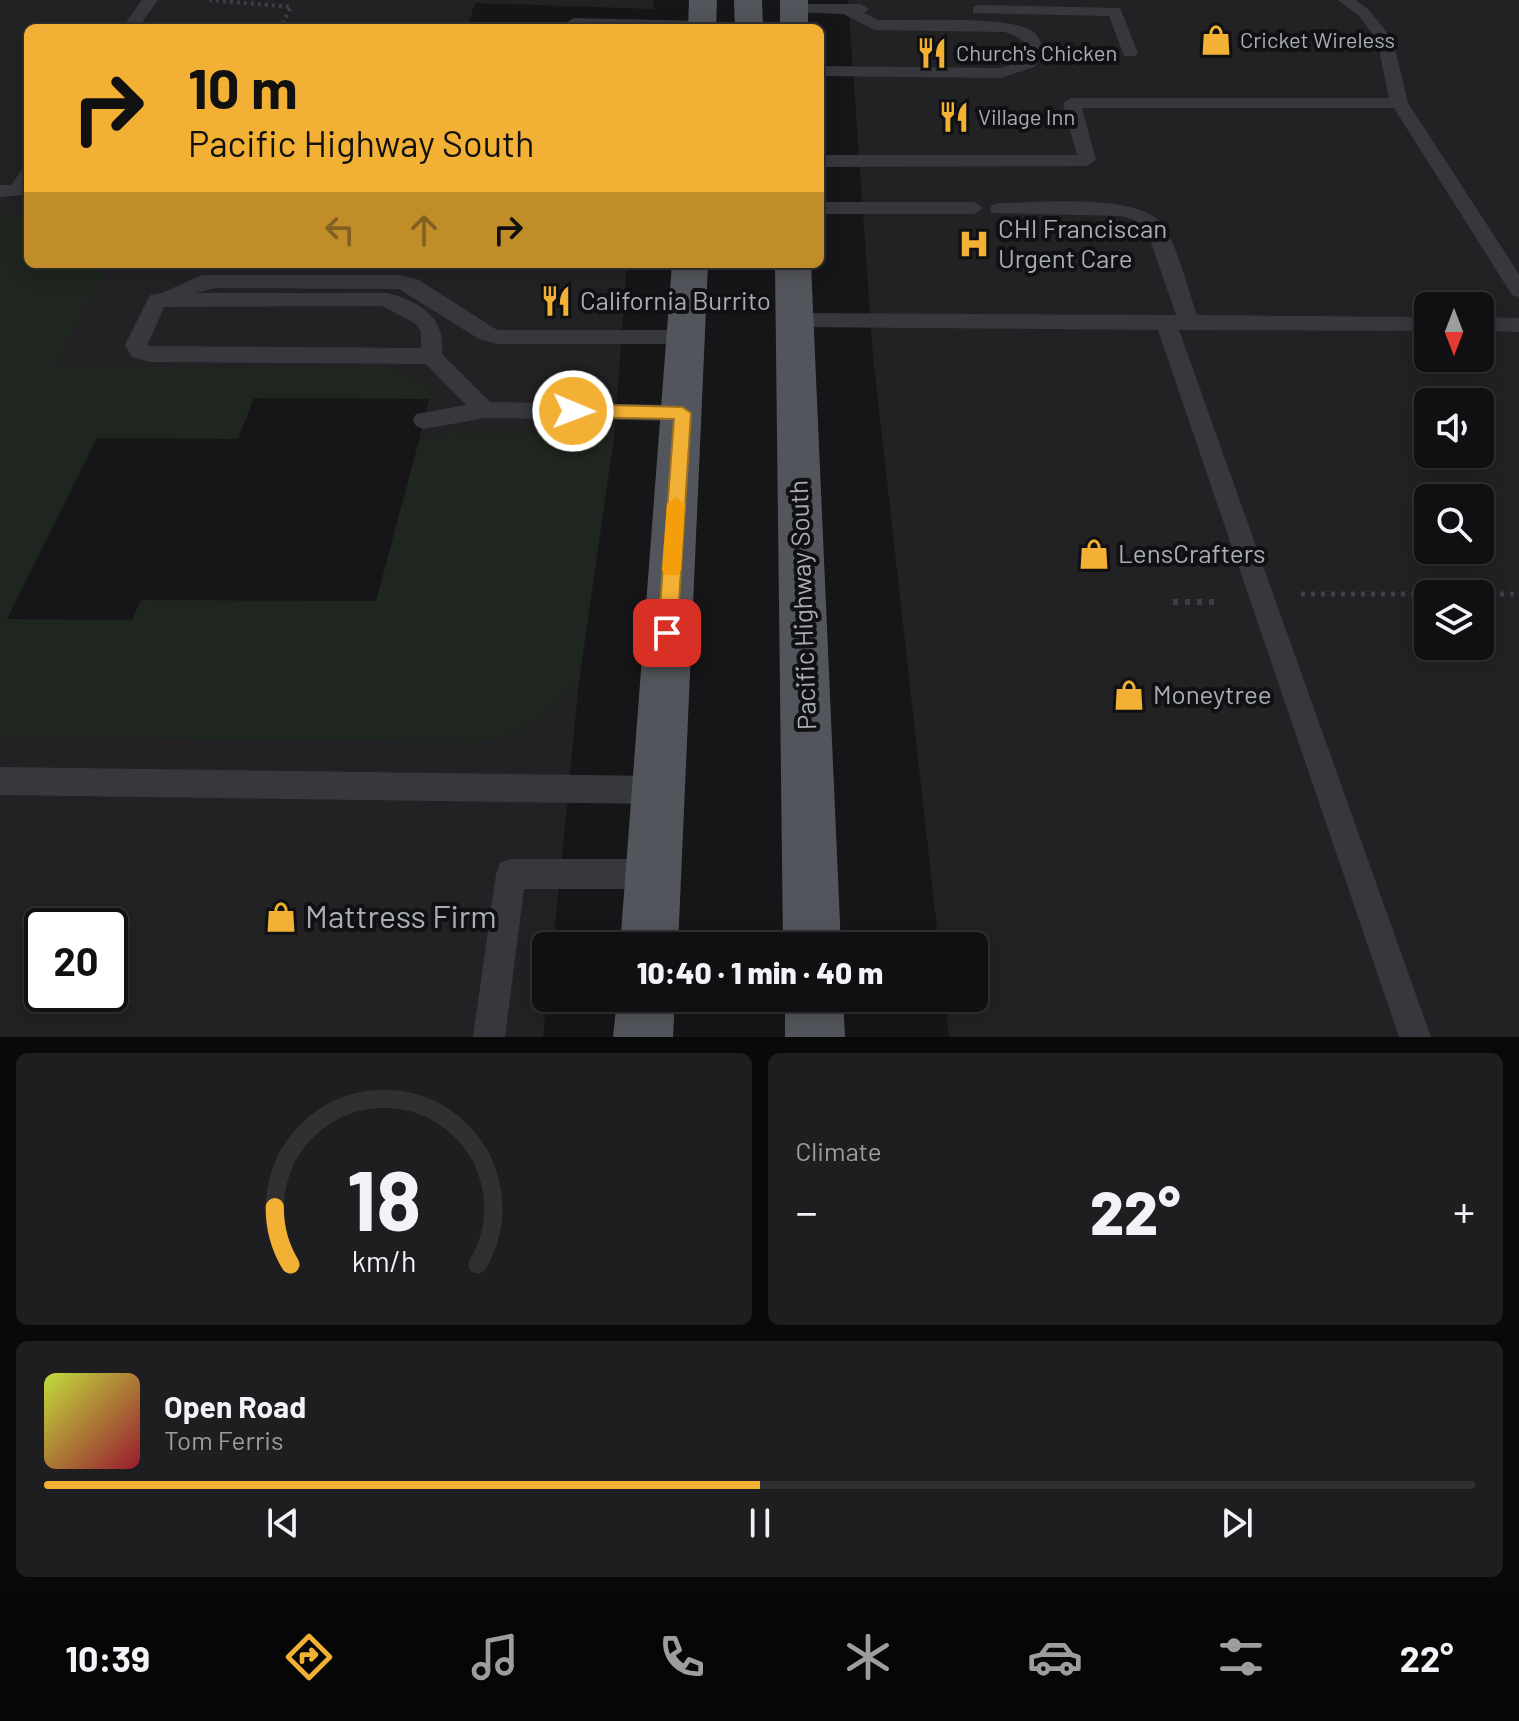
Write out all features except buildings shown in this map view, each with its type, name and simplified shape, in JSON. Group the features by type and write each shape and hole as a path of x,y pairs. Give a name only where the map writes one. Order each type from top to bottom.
{"main road":[{"path":"748,0 749,24"},
{"path":"650,932 690,268"},
{"name":"Pacific Highway South","path":"793,268 812,932"},
{"path":"643,1037 645,1012"},
{"path":"814,1012 815,1037"}],"lane":[{"path":"133,24 150,0"},
{"path":"1346,0 1368,7 1385,40 1399,103 1519,290"},
{"path":"794,12 1100,6 1115,11 1130,53"},
{"path":"824,71 1001,73 1028,64 1036,55 1032,40 1016,29 875,25 846,9"},
{"path":"574,21 703,18"},
{"path":"824,161 1087,160 1072,103 1399,103"},
{"path":"8,191 24,177"},
{"path":"824,208 974,208"},
{"path":"999,209 1124,210 1148,220 1156,228 1178,322 1415,1037"},
{"path":"485,410 431,356 145,354 137,350 136,342 157,300 202,282 216,281 399,282 412,285 486,334 497,337 686,337"},
{"path":"157,300 397,301 429,325 432,332 431,356"},
{"path":"795,320 1414,324"},
{"path":"1494,324 1519,325"},
{"path":"424,420 485,410 682,413"},
{"path":"0,781 657,790"},
{"path":"489,1037 511,874 653,874"}],"path":[{"path":"209,0 291,7 282,24"},
{"path":"1288,594 1414,594"},
{"path":"1494,594 1519,594"},
{"path":"1173,602 1225,602"}],"shaded area":[{"path":"0,0 654,0 653,9 475,3 468,24 24,24 24,215 0,215"},
{"path":"848,0 1519,0 1519,1037 949,1037 946,1012 988,1012 988,932 937,932 873,356"},
{"path":"0,215 24,215 24,268 89,268 104,273 54,367 386,367 429,386 429,399 254,398 238,439 97,438 7,619 132,620 141,600 376,601 419,440 449,432 600,434 614,438 579,682 538,721 513,735 479,742 0,737"},
{"path":"87,268 627,268 614,438 600,434 449,432 419,440 429,386 53,367 103,274"},
{"path":"579,682 554,932 532,932 532,1012 546,1012 543,1037 0,1037 0,737 479,742 513,735 538,721"}],"slow traffic":[{"path":"672,570 676,504"}],"place":[{"name":"Cricket Wireless","path":"1216,40"},
{"name":"Church's Chicken","path":"932,53"},
{"name":"Village Inn","path":"954,117"},
{"name":"CHI Franciscan Urgent Care","path":"974,244"},
{"name":"California Burrito","path":"556,301"},
{"name":"LensCrafters","path":"1094,554"},
{"name":"Moneytree","path":"1129,695"},
{"name":"Mattress Firm","path":"281,917"}],"route":[{"path":"573,411 682,413 667,633"}]}
